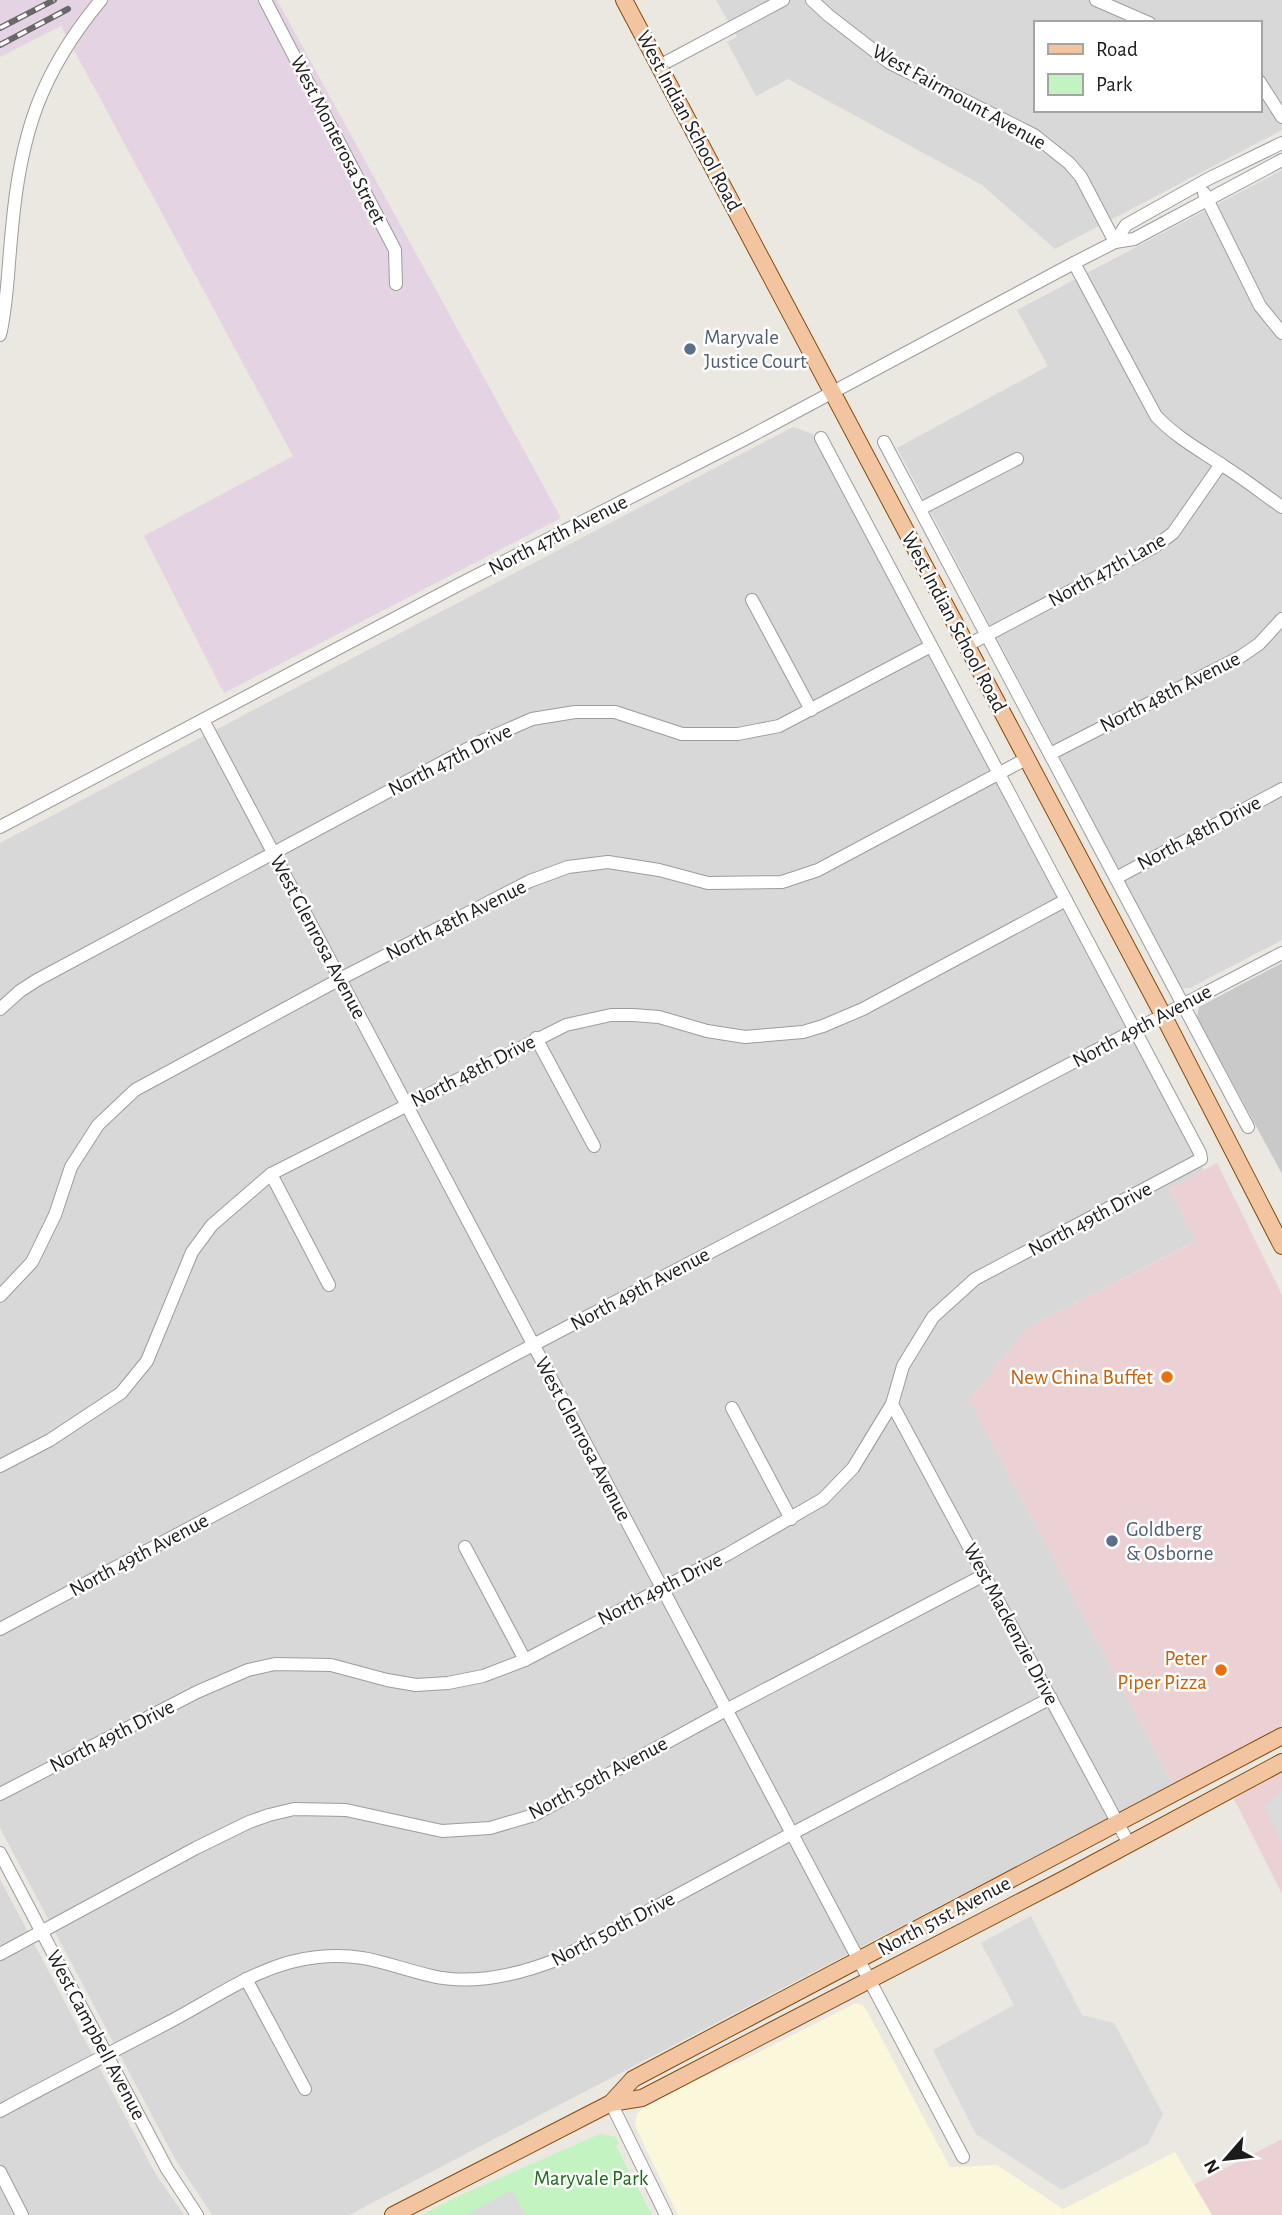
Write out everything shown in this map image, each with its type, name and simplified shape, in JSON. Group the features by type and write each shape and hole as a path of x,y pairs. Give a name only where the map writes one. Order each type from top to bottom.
{"main road":[{"name":"West Indian School Road","path":"624,0 1163,1015 1282,1246"},
{"name":"North 51st Avenue","path":"393,2215 611,2102 633,2079 1282,1736"},
{"name":"North 51st Avenue","path":"611,2102 642,2098 1282,1762"}],"street":[{"path":"0,335 14,205 24,142 34,108 48,77 101,0"},
{"name":"West Monterosa Street","path":"265,0 395,250 396,284"},
{"path":"659,66 783,0"},
{"name":"West Fairmount Avenue","path":"812,0 836,22 891,63 1034,135 1051,148 1069,163 1080,177 1115,242"},
{"path":"1096,0 1144,21"},
{"path":"1261,84 1282,117"},
{"name":"North 47th Avenue","path":"1115,242 1126,225 1199,184 1282,143"},
{"name":"North 47th Avenue","path":"0,827 458,585 833,392 1074,263 1115,242 1134,239 1282,160"},
{"path":"1199,184 1260,306 1282,332"},
{"path":"1074,263 1156,416 1171,432 1282,507"},
{"name":"West Indian School Road","path":"821,438 1201,1159"},
{"name":"West Indian School Road","path":"884,442 1248,1127"},
{"path":"920,509 1017,458"},
{"name":"North 47th Lane","path":"966,646 1167,538 1221,464"},
{"path":"752,600 811,710"},
{"name":"North 48th Avenue","path":"1050,754 1240,657 1259,644 1282,619"},
{"name":"North 47th Drive","path":"0,1009 20,990 37,979 484,740 532,719 575,712 615,712 682,734 738,734 779,726 931,646"},
{"name":"West Glenrosa Avenue","path":"203,720 963,2157"},
{"name":"North 48th Avenue","path":"0,1296 32,1262 55,1214 71,1167 98,1125 135,1090 340,979 530,881 568,867 608,862 659,870 708,883 782,882 818,870 1026,759"},
{"name":"North 48th Drive","path":"1116,878 1282,789"},
{"name":"North 48th Drive","path":"0,1466 50,1440 121,1393 148,1361 192,1252 212,1225 271,1174 566,1025 611,1014 659,1017 707,1031 746,1037 803,1032 863,1009 1066,900"},
{"name":"North 49th Avenue","path":"0,1629 533,1345 1282,953"},
{"path":"536,1038 594,1146"},
{"name":"North 49th Drive","path":"0,1794 197,1692 248,1670 275,1664 331,1665 416,1685 448,1683 483,1676 526,1660 791,1520 823,1499 853,1468 892,1404 903,1366 933,1317 975,1279 1201,1159"},
{"path":"271,1174 329,1285"},
{"name":"West Mackenzie Drive","path":"892,1404 1129,1844"},
{"path":"732,1408 791,1520"},
{"path":"465,1547 526,1660"},
{"name":"North 50th Avenue","path":"0,1954 196,1848 269,1815 294,1810 346,1810 442,1832 490,1828 534,1815 726,1710 984,1575"},
{"name":"North 50th Drive","path":"0,2111 246,1979 292,1961 328,1956 374,1959 432,1976 458,1980 495,1977 538,1967 561,1958 1051,1698"},
{"name":"West Campbell Avenue","path":"0,1853 167,2169 197,2215"},
{"path":"246,1979 305,2089"},
{"path":"611,2102 666,2215"},
{"path":"0,2172 22,2215"}],"shaded area":[{"path":"0,0 277,0 561,518 224,693 144,536 293,456 61,26 0,57"},
{"path":"716,0 1282,0 1282,130 1055,249 982,185 788,79 756,96 727,42 737,37"},
{"path":"1282,170 1282,940 1190,988 1181,988 897,448 1048,366 1017,310"},
{"path":"793,427 813,434 1204,1170 1169,1189 1197,1240 1026,1329 969,1400 1173,1784 349,2215 212,2215 174,2157 0,1828 0,843"},
{"path":"1282,963 1282,1174 1197,1017 1199,1007"},
{"path":"1217,1163 1282,1295 1282,1726 1173,1784 969,1400 1026,1329 1196,1241 1169,1189"},
{"path":"1282,1771 1282,1894 1234,1799"},
{"path":"1282,1790 1282,1843 1263,1806"},
{"path":"0,1879 155,2173 184,2215 0,2215"},
{"path":"1031,1916 1082,2015 1114,2023 1163,2114 1148,2144 1062,2190 976,2134 933,2050 1014,2005 981,1943"},
{"path":"856,2003 866,2009 950,2167 997,2165 1063,2209 1175,2152 1212,2215 678,2215 636,2128 637,2114 643,2107 697,2079 747,2058"},
{"path":"1282,2139 1282,2215 1212,2215 1193,2185"},
{"path":"512,2190 525,2215 465,2215"}],"green space":[{"name":"Maryvale Park","path":"600,2134 616,2137 619,2144 616,2146 652,2215 422,2215 456,2197"}],"railway":[{"path":"0,28 54,0"},
{"path":"0,45 68,9"}],"place":[{"name":"Maryvale Justice Court","path":"690,349"},
{"name":"New China Buffet","path":"1167,1377"},
{"name":"Goldberg & Osborne","path":"1112,1541"},
{"name":"Peter Piper Pizza","path":"1221,1670"}]}
